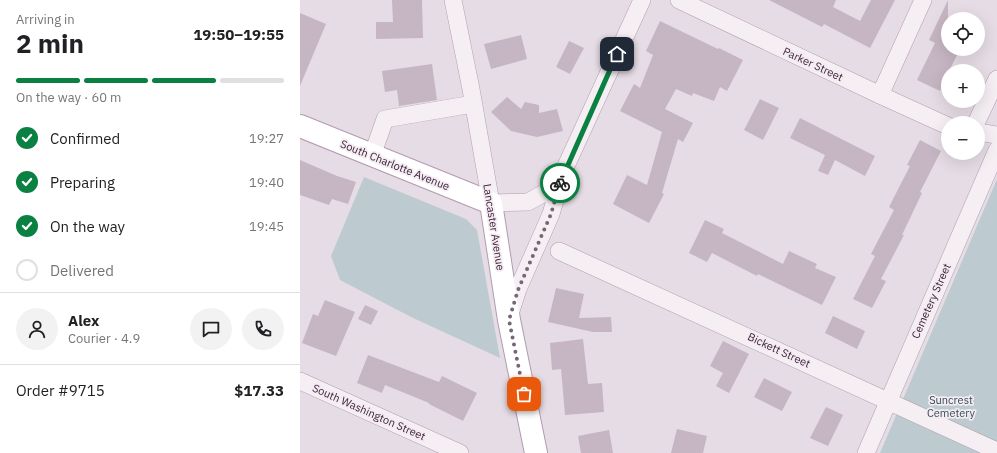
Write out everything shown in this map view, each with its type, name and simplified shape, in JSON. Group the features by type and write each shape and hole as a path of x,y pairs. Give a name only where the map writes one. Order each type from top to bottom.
{"main road":[{"name":"South Charlotte Avenue","path":"300,126 491,203"},
{"name":"Lancaster Avenue","path":"491,203 509,320 536,453"}],"street":[{"name":"Lancaster Avenue","path":"453,0 491,203"},
{"path":"509,320 518,290 551,214 562,177 642,0"},
{"name":"Parker Street","path":"679,0 941,123"},
{"path":"880,95 923,0"},
{"path":"979,116 997,79"},
{"path":"372,156 385,119 473,104"},
{"path":"985,133 997,135"},
{"name":"Cemetery Street","path":"866,453 997,150"},
{"path":"491,203 528,202 546,192 562,177"},
{"name":"Bickett Street","path":"559,251 997,451"},
{"name":"South Washington Street","path":"300,381 460,453"}],"green space":[{"path":"364,177 466,219 477,230 500,358 411,317 340,280 331,256"},
{"name":"Suncrest Cemetery","path":"997,179 997,453 880,453"}],"building":[{"path":"392,0 422,0 423,38 376,39 376,22 393,22"},
{"path":"769,0 836,0 833,7 860,21 871,0 895,0 870,48 824,24 822,27"},
{"path":"948,0 948,12 942,12"},
{"path":"300,13 326,24 300,86"},
{"path":"941,15 941,56 956,56 952,64 941,64 940,91 917,80 935,43 929,40"},
{"path":"660,21 743,60 727,91 720,87 714,101 693,93 692,96 676,89 665,109 693,123 683,142 678,139 662,193 664,194 649,223 613,204 627,175 647,185 662,132 620,111 634,84 640,88 653,55 646,51"},
{"path":"521,35 527,59 491,69 484,44"},
{"path":"569,41 584,48 570,74 556,67"},
{"path":"432,64 437,100 399,106 397,90 385,92 382,71"},
{"path":"507,97 521,109 525,102 539,105 539,113 557,109 563,131 537,137 511,131 491,112"},
{"path":"760,99 779,108 763,140 744,130"},
{"path":"800,118 875,156 865,176 835,160 828,175 818,171 825,155 790,138"},
{"path":"920,140 941,151 920,192 922,193 902,235 904,235 881,279 886,281 872,308 853,299 875,256 871,254 894,210 889,207 910,166 907,165"},
{"path":"300,160 337,176 356,182 348,204 332,199 329,205 300,195"},
{"path":"705,220 724,229 722,233 783,264 789,251 817,264 815,268 836,277 822,305 758,274 757,276 712,253 707,262 689,253"},
{"path":"556,288 584,294 579,318 611,317 612,332 593,332 548,322"},
{"path":"325,300 355,312 336,356 302,343 313,314 318,316"},
{"path":"365,305 378,311 371,325 358,319"},
{"path":"833,316 865,331 857,349 825,333"},
{"path":"583,339 588,384 602,383 604,412 565,415 561,369 552,370 550,343"},
{"path":"723,341 749,354 729,393 716,386 723,373 710,366"},
{"path":"368,355 439,382 442,376 477,393 463,421 429,403 385,385 382,393 357,383"},
{"path":"764,378 792,392 782,411 754,397"},
{"path":"826,407 843,415 828,446 810,438"},
{"path":"677,429 707,436 703,453 671,453"},
{"path":"609,430 613,453 581,453 578,436"}],"way so far":[{"path":"524,394 509,320 518,290 551,214 560,183"}],"route":[{"path":"560,183 617,54"}]}
